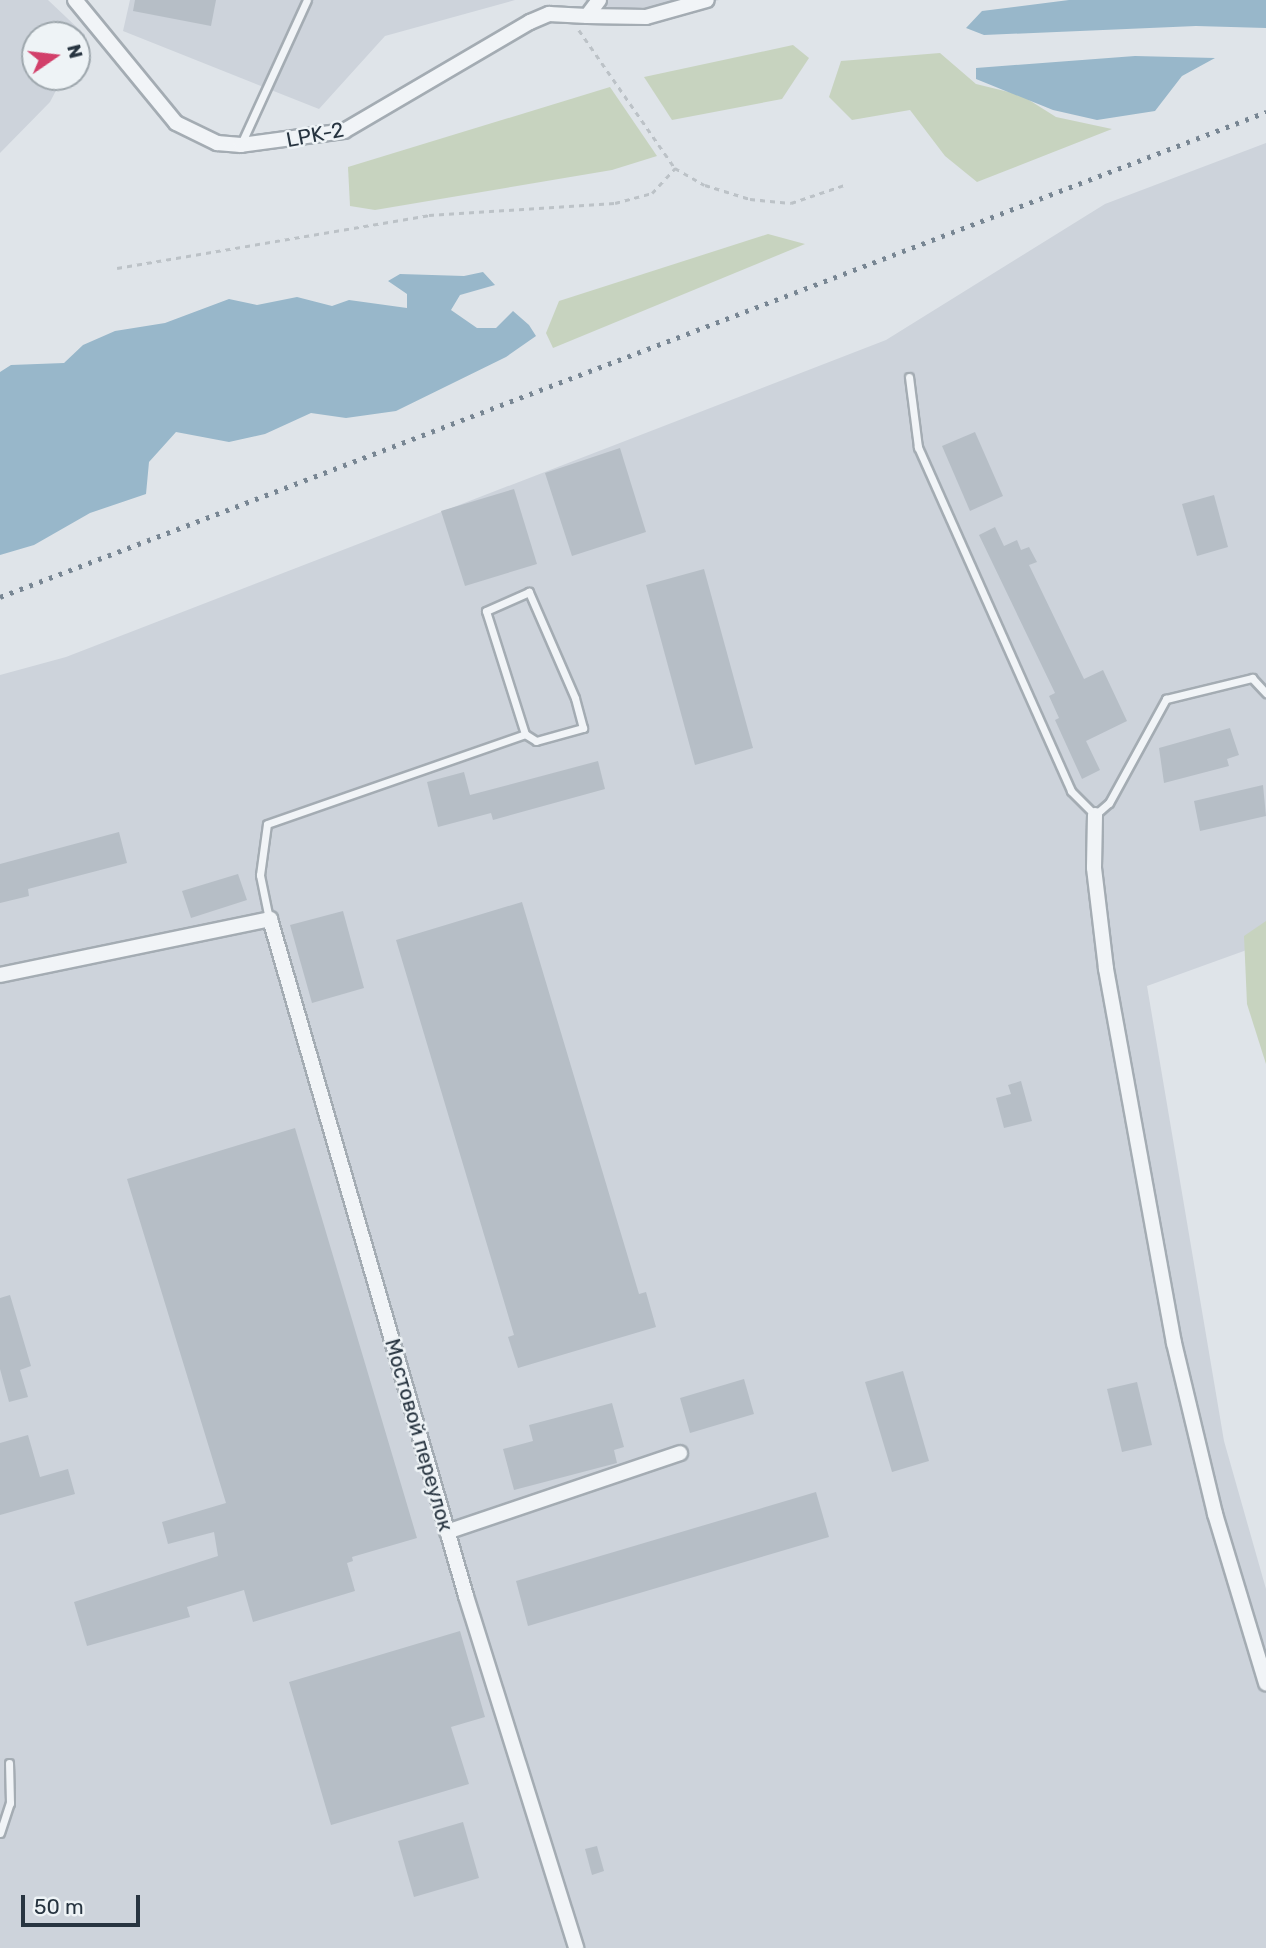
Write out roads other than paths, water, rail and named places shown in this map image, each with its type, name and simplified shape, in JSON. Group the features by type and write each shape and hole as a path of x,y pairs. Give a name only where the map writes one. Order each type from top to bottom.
{"street":[{"name":"LPK-2","path":"75,0 176,122 217,143 240,145 344,131 530,22 549,14 646,17 707,0"},
{"path":"587,16 600,0"},
{"path":"1095,815 1094,868 1106,969 1174,1343 1215,1514 1266,1684"},
{"path":"0,975 270,919"},
{"name":"Мостовой переулок","path":"270,919 447,1532 576,1948"},
{"path":"447,1532 680,1453"}],"lane":[{"path":"240,145 307,0"},
{"path":"909,377 918,447 1071,791 1095,815 1109,803 1166,699 1252,678 1266,693"},
{"path":"270,919 260,875 267,824 525,734 537,741 583,727 575,698 529,593 486,611 525,734"},
{"path":"0,1833 10,1803 9,1763"}],"water":[{"path":"1069,0 1266,0 1266,28 1196,26 984,35 966,28 982,11"},
{"path":"1135,56 1215,58 1182,76 1155,111 1097,120 1053,110 976,79 976,68"},
{"path":"483,272 495,285 460,295 451,310 477,328 496,328 513,311 529,325 536,336 506,357 396,411 346,418 311,413 265,434 229,442 176,432 149,462 146,494 90,513 34,545 0,555 0,372 11,365 64,363 83,345 115,331 165,323 229,299 257,305 297,297 332,306 349,300 407,308 407,294 388,281 400,274 464,276"}],"railway":[{"path":"0,597 1266,112"}]}
